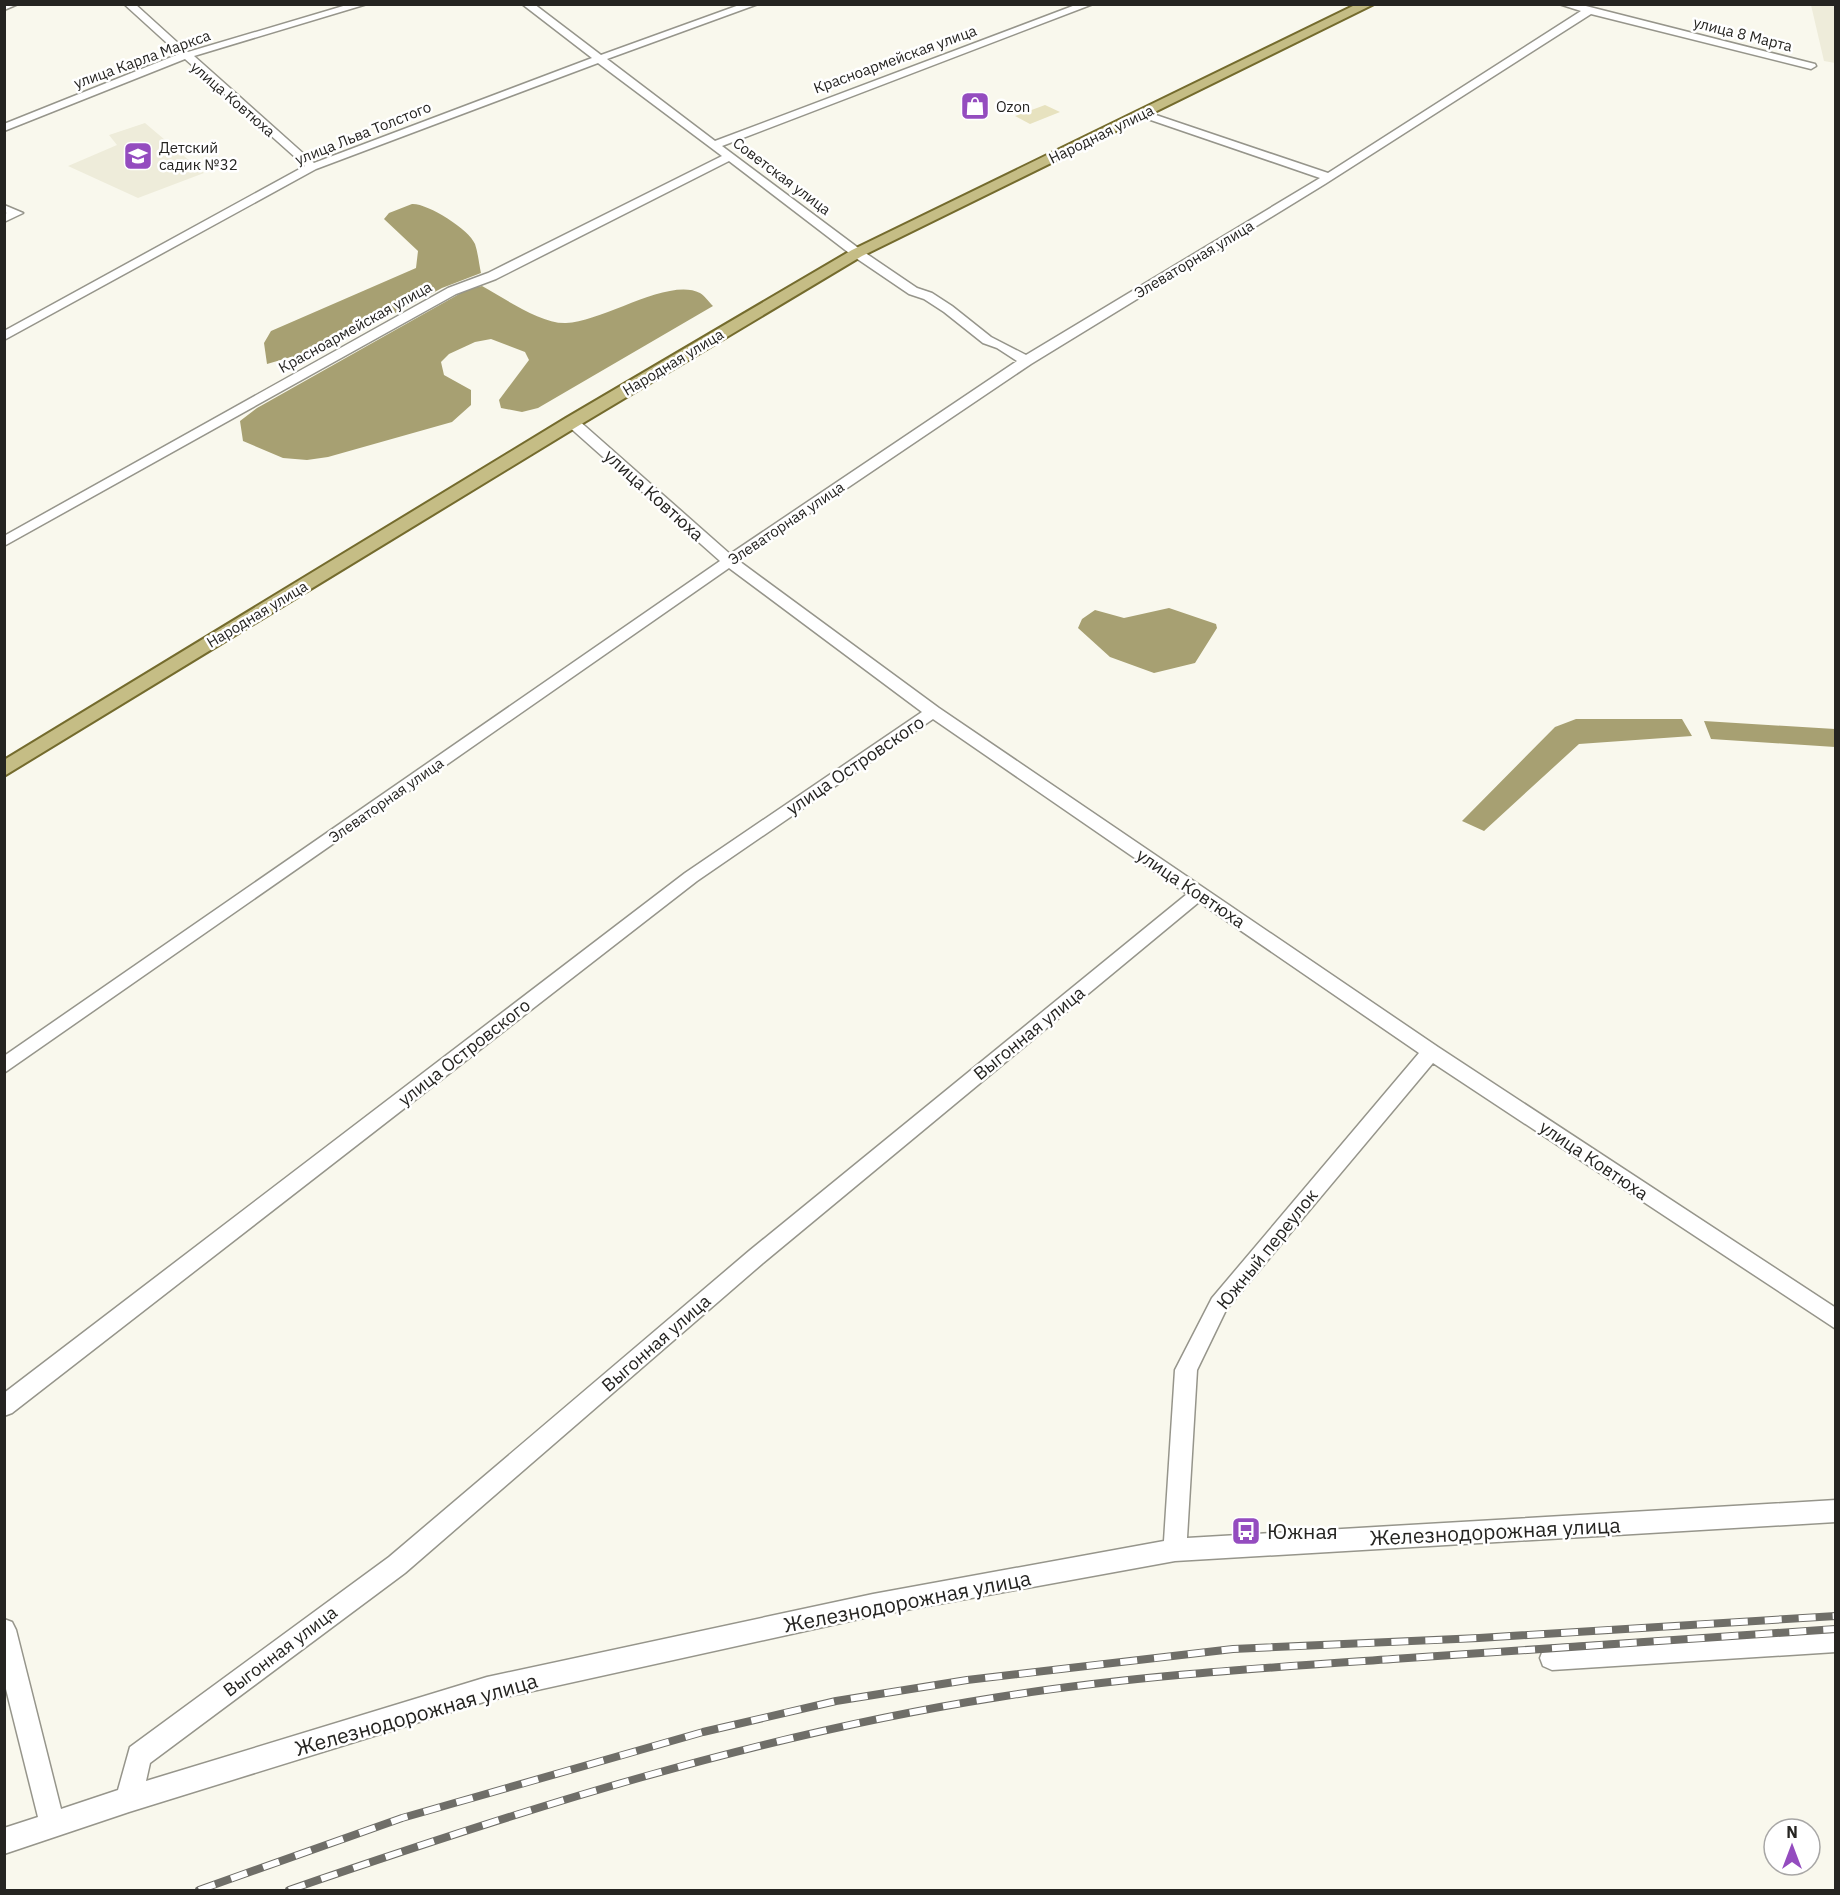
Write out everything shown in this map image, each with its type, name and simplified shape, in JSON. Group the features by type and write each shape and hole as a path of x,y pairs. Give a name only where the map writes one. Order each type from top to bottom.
{"main road":[{"name":"Народная улица","path":"4,769 572,422 857,253 1368,4"}],"street":[{"path":"4,7 12,4"},
{"name":"улица Ковтюха","path":"129,4 184,56 312,167"},
{"name":"улица Карла Маркса","path":"4,128 184,56 362,4"},
{"name":"Советская улица","path":"527,4 857,253 913,291 928,296 948,309 987,340 1026,361"},
{"name":"улица Льва Толстого","path":"7,330 312,167 598,59 753,4"},
{"name":"Красноармейская улица","path":"713,145 1088,4"},
{"name":"улица 8 Марта","path":"1564,4 1810,66"},
{"name":"Элеваторная улица","path":"4,1066 729,561 1026,361 1329,177 1588,11"},
{"path":"1143,114 1329,177"},
{"name":"Красноармейская улица","path":"4,542 452,291 492,276 729,157"},
{"path":"4,208 17,213 4,219"},
{"name":"улица Ковтюха","path":"572,422 729,561 933,712 1431,1052 1836,1320"},
{"name":"улица Островского","path":"4,1406 691,877 933,712"},
{"name":"Выгонная улица","path":"129,1799 139,1756 397,1565 756,1257 1199,893"},
{"name":"Южный переулок","path":"1176,1550 1186,1370 1220,1304 1431,1052"},
{"name":"Железнодорожная улица","path":"4,1841 129,1799 488,1689 873,1605 1176,1550 1836,1511"},
{"path":"4,1630 53,1826"},
{"path":"1552,1658 1836,1640"}],"shaded area":[{"path":"1811,5 1835,5 1835,63 1824,61"},
{"path":"1045,105 1060,112 1030,124 1015,116"},
{"name":"Детский садик №32","path":"145,123 204,173 138,198 68,166 117,145 109,135"},
{"path":"412,204 437,212 465,231 475,244 481,273 442,288 314,356 291,357 267,364 264,343 271,331 416,268 418,251 384,219 389,213"},
{"path":"482,286 534,315 566,323 598,316 653,295 671,291 687,290 700,293 713,306 538,408 522,412 501,408 499,400 529,360 525,352 491,339 475,342 449,354 441,362 444,375 471,390 471,405 452,422 328,457 307,460 283,458 243,441 240,421 257,408 468,289"},
{"path":"1169,608 1216,624 1217,628 1195,663 1154,673 1110,657 1078,628 1082,619 1095,610 1124,618"},
{"path":"1576,719 1682,719 1692,736 1579,744 1484,831 1462,821 1555,727"},
{"path":"1704,721 1835,729 1835,747 1711,739"}],"railway":[{"path":"199,1890 402,1818 703,1732 836,1701 967,1680 1233,1649 1479,1638 1836,1616"},
{"path":"289,1890 464,1831 640,1778 818,1732 999,1697 1097,1683 1245,1669 1836,1629"}],"place":[{"name":"Ozon","path":"975,106"},
{"name":"Детский садик №32","path":"138,156"},
{"name":"Южная","path":"1246,1531"}]}
